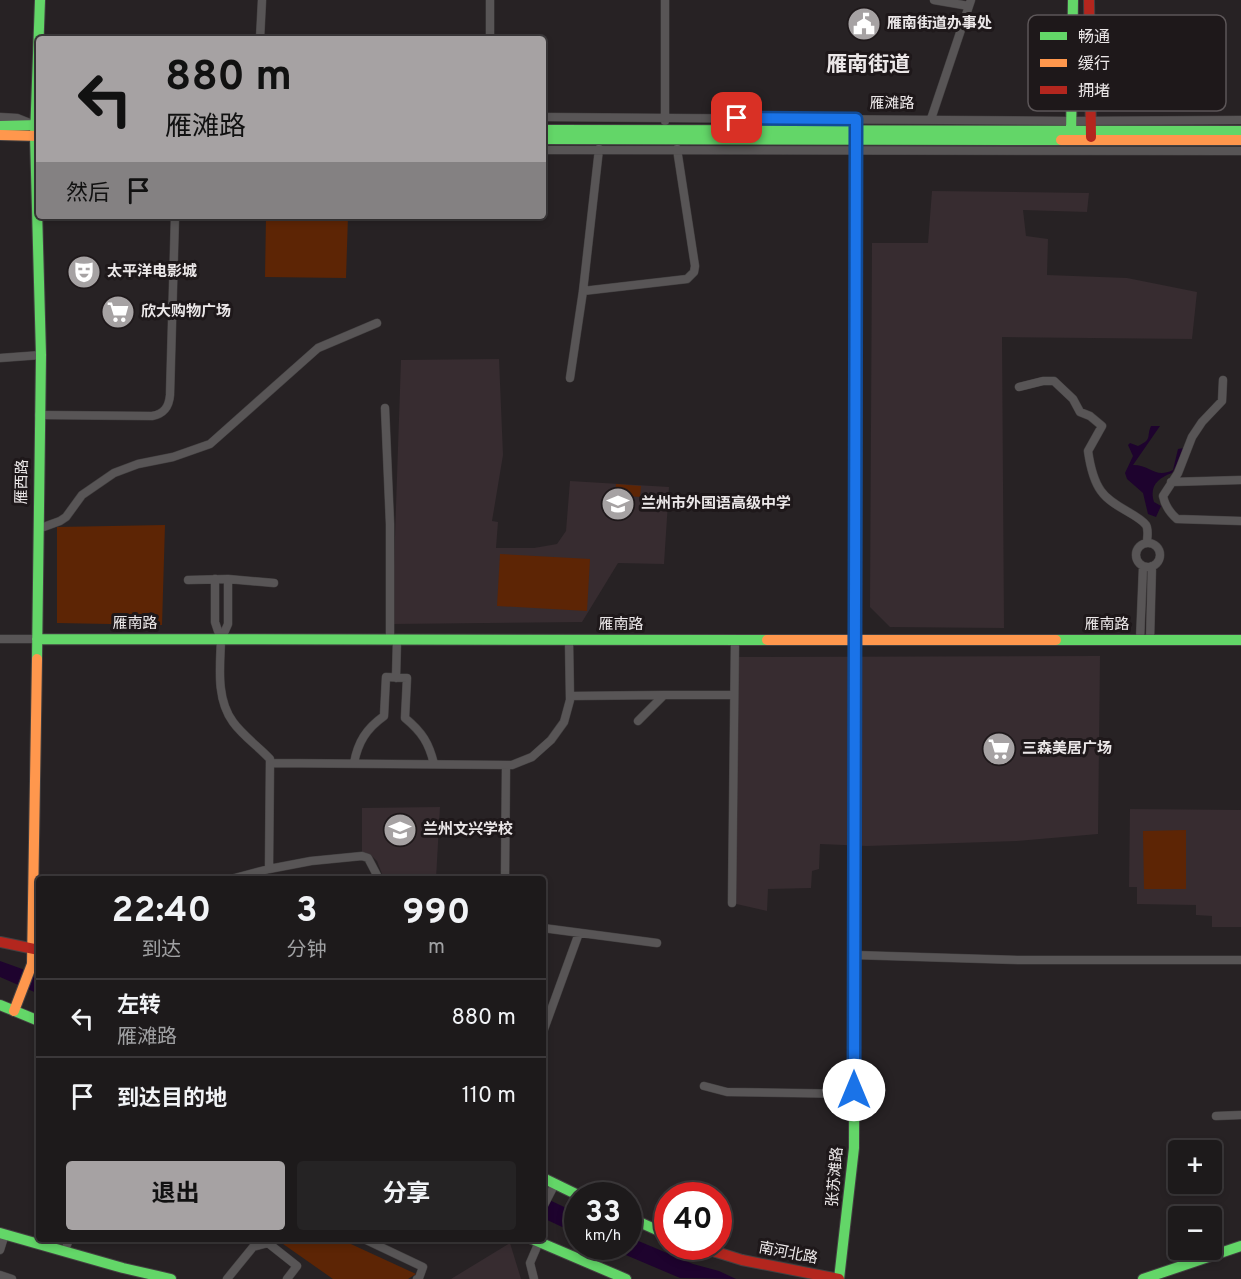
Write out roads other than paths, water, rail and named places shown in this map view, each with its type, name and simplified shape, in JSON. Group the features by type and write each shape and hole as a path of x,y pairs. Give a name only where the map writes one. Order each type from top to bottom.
{"main road":[{"name":"雁西路","path":"39,36 40,0"},
{"path":"1073,0 1073,15"},
{"path":"1089,0 1089,15"},
{"path":"1071,111 1071,136"},
{"path":"1091,111 1091,131"},
{"path":"0,126 36,131"},
{"name":"雁滩路","path":"546,130 857,141 1071,136 1091,131 1241,131"},
{"path":"0,135 36,131"},
{"name":"雁滩路","path":"1091,131 1241,140"},
{"name":"雁滩路","path":"546,139 665,135"},
{"name":"张苏滩路","path":"839,1279 854,1148 857,141"},
{"name":"雁西路","path":"36,876 41,355 38,219"},
{"name":"雁南路","path":"37,639 1241,640"},
{"path":"0,942 36,949"},
{"name":"雁西路","path":"14,1011 36,949"},
{"path":"0,1005 36,1020"},
{"path":"546,1180 564,1188"},
{"path":"2,1233 171,1279"},
{"path":"538,1242 626,1279"},
{"path":"1143,1279 1241,1246"},
{"name":"南河北路","path":"732,1257 839,1279"}],"street":[{"path":"260,36 262,0"},
{"path":"490,0 490,36"},
{"path":"665,0 665,135"},
{"path":"931,120 970,3 934,0"},
{"path":"0,117 17,118 36,130"},
{"name":"雁滩路","path":"546,117 931,120 1071,136 1241,151"},
{"path":"856,119 857,141"},
{"name":"雁滩路","path":"546,150 677,149 857,141 1071,136 1091,131 1241,120"},
{"path":"570,378 583,291 599,149"},
{"path":"583,291 654,284 687,279 692,276 695,266 677,149"},
{"path":"39,415 152,416 159,415 165,410 169,404 170,395 175,219"},
{"path":"38,529 66,517 82,495 114,473 210,444 318,348 377,323"},
{"path":"0,358 41,355"},
{"path":"1224,380 1222,401 1202,422 1192,437 1178,473 1163,496 1165,505 1177,519 1241,521"},
{"path":"1019,387 1043,381 1054,381 1066,390 1080,412 1090,416 1102,426 1088,451 1093,476 1101,491 1114,505 1144,523 1148,530 1147,543"},
{"path":"385,408 396,678"},
{"path":"1170,482 1241,480"},
{"path":"1143,567 1152,566 1159,560 1159,550 1152,544 1147,543 1139,547 1135,555 1143,567 1145,640"},
{"path":"1145,640 1152,566"},
{"path":"215,579 215,622 220,639 221,693 226,710 234,724 270,759 269,869"},
{"path":"220,639 228,624 228,579"},
{"path":"188,580 228,579 274,583"},
{"name":"雁南路","path":"0,639 37,639"},
{"path":"270,763 512,765 532,758 551,740 564,722 570,696 569,640"},
{"path":"732,903 735,640"},
{"path":"354,763 363,736 372,724 384,716 386,677 407,678 405,718 420,730 430,746 434,764"},
{"path":"638,721 664,695"},
{"path":"570,696 734,695"},
{"path":"505,876 506,765"},
{"path":"242,876 311,861 362,856 368,858 377,876"},
{"path":"546,928 657,944"},
{"path":"546,1024 579,933"},
{"path":"855,955 938,959 1241,960"},
{"path":"704,1086 727,1092 854,1094"},
{"path":"1216,1116 1241,1115"},
{"path":"546,1201 555,1184"},
{"path":"0,1250 2,1233"},
{"path":"65,1251 68,1242"},
{"path":"370,1242 423,1267 417,1279"},
{"path":"534,1279 530,1263 536,1242"},
{"path":"227,1279 253,1247 268,1243 297,1266 287,1279"},
{"path":"0,1275 12,1279"}],"place":[{"name":"雁南街道办事处","path":"864,24"},
{"name":"太平洋电影城","path":"84,272"},
{"name":"欣大购物广场","path":"118,312"},
{"name":"兰州市外国语高级中学","path":"618,504"},
{"name":"三森美居广场","path":"999,749"},
{"name":"兰州文兴学校","path":"400,830"}],"district":[{"name":"雁南街道","path":"868,65"}]}
